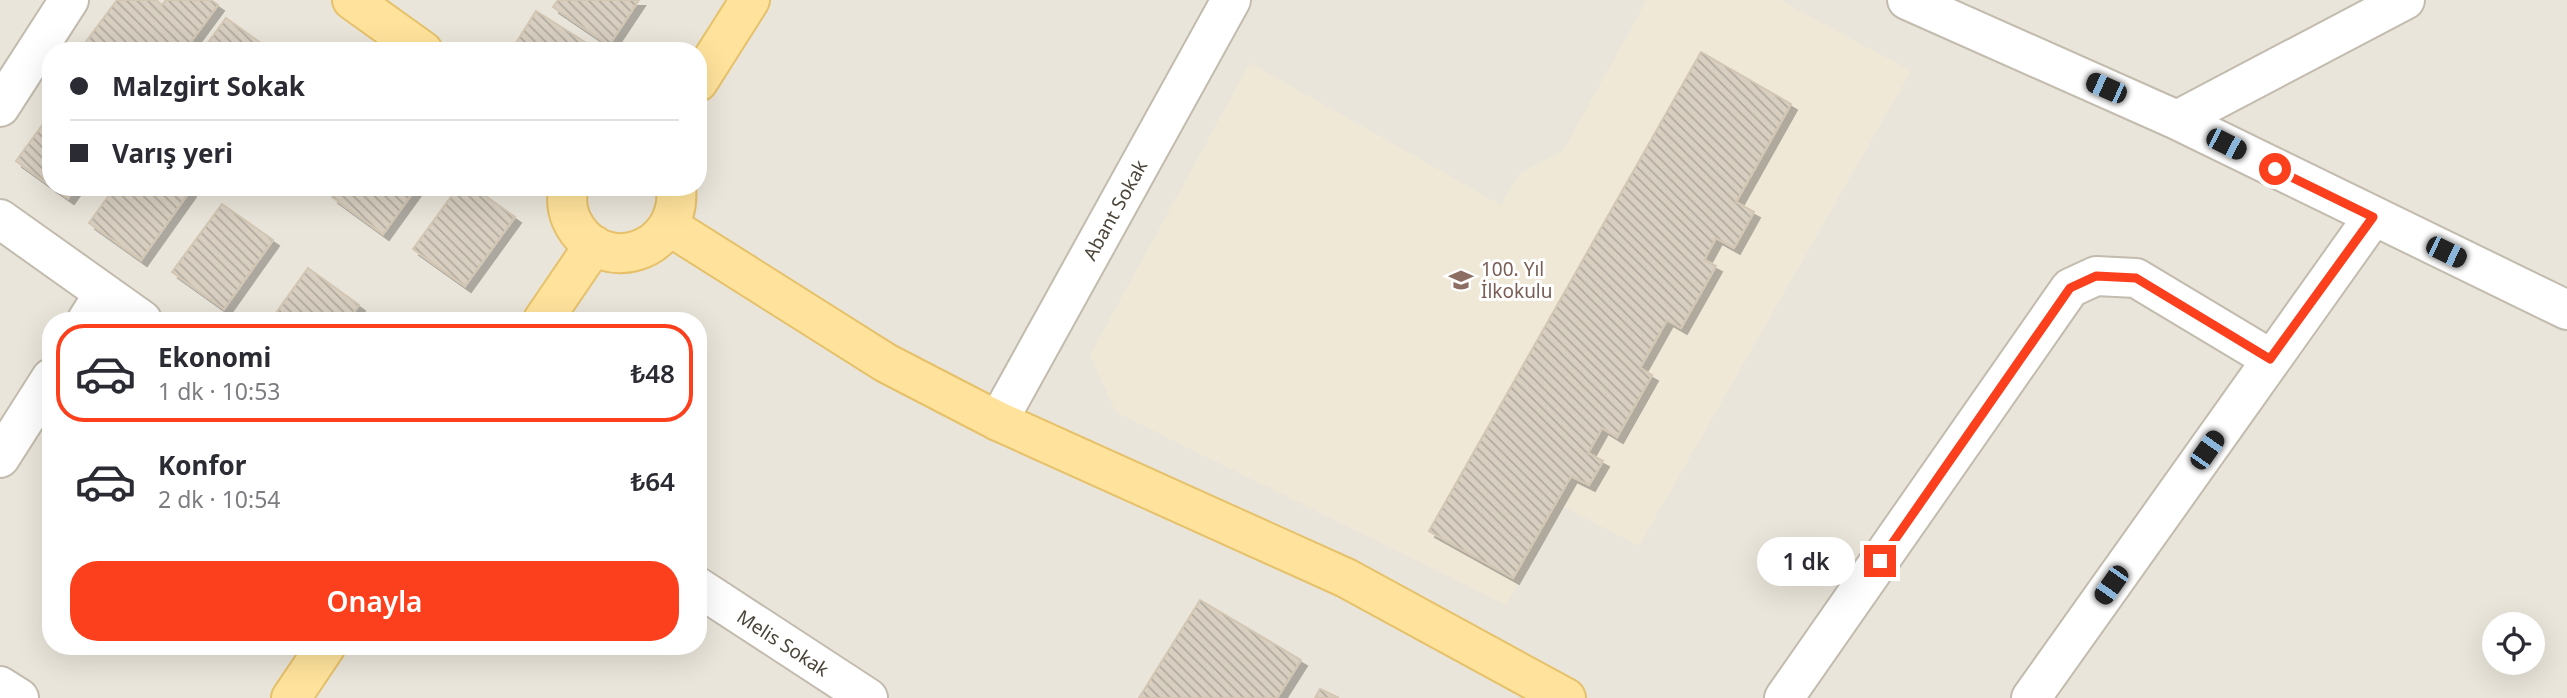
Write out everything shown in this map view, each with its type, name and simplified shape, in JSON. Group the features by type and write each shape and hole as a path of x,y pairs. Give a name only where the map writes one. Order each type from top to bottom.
{"main road":[{"path":"352,0 410,42"},
{"path":"707,68 750,0"},
{"path":"569,196 568,212 575,228 602,250 619,253 636,251 652,244 669,226 677,196"},
{"path":"669,226 886,363 998,421 1346,578 1566,698"},
{"path":"548,312 594,245"},
{"path":"290,698 320,655"}],"street":[{"path":"0,107 68,0"},
{"name":"Abant Sokak","path":"998,421 1231,0"},
{"path":"2177,120 2404,0"},
{"path":"1935,5 2567,310"},
{"path":"2031,698 2373,217"},
{"path":"0,219 96,307 114,312"},
{"path":"1784,698 2070,288 2096,276 2136,278 2270,359"},
{"path":"0,458 42,392"},
{"name":"Melis Sokak","path":"707,593 868,698"},
{"path":"0,686 19,698"}],"shaded area":[{"path":"0,0 2567,0 2567,698 0,698"},
{"name":"100. Yıl İlkokulu","path":"1647,0 1780,0 1911,71 1639,546 1564,507 1506,605 1116,412 1090,355 1250,63 1501,205 1520,173 1563,151"}],"building":[{"path":"117,0 156,0 162,5 166,0 211,0 218,5 191,42 86,42"},
{"path":"558,0 639,0 611,42 605,42 553,7"},
{"path":"536,11 585,42 517,42"},
{"path":"226,18 259,42 209,42"},
{"name":"100. Yıl İlkokulu","path":"1701,52 1791,104 1736,202 1754,212 1734,248 1716,238 1704,260 1716,266 1681,328 1667,320 1640,368 1652,375 1617,437 1602,428 1588,453 1603,461 1589,485 1571,476 1513,578 1429,531"},
{"path":"42,125 42,180 16,161"},
{"path":"108,196 186,196 141,260 89,223"},
{"path":"333,196 410,196 383,234"},
{"path":"451,196 486,196 515,217 465,286 413,249"},
{"path":"222,204 273,240 224,309 172,272"},
{"path":"308,268 359,305 354,312 277,312"},
{"path":"1200,600 1301,660 1277,698 1139,698"},
{"path":"1320,689 1339,698 1315,698"}],"place":[{"name":"100. Yıl İlkokulu","path":"1461,280"}],"route":[{"path":"1880,561 2070,288 2096,276 2136,278 2270,359 2373,217 2275,169"}]}
